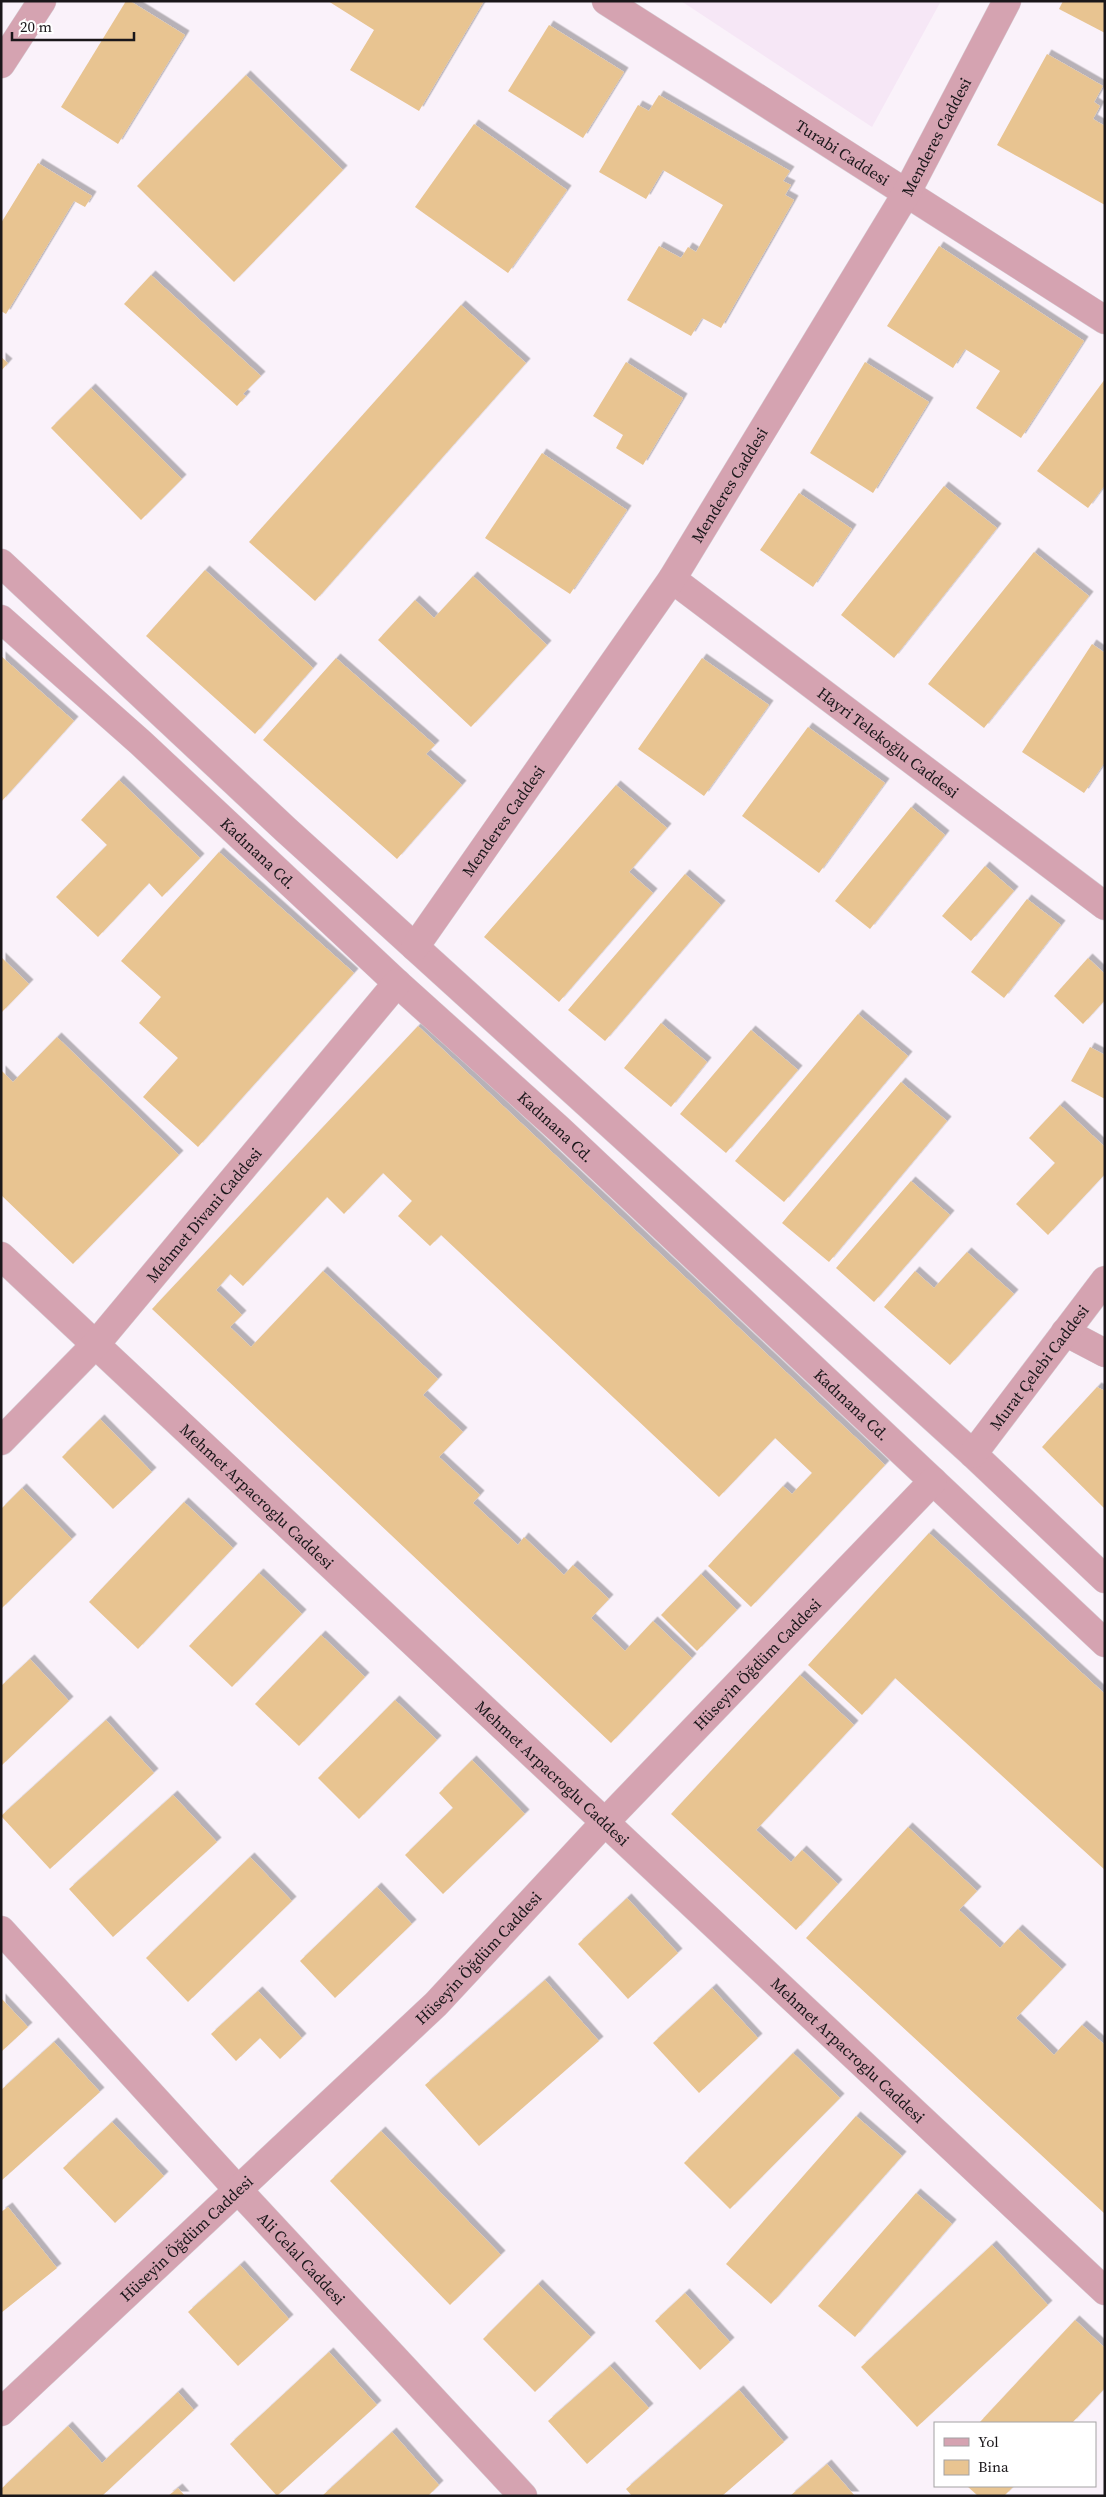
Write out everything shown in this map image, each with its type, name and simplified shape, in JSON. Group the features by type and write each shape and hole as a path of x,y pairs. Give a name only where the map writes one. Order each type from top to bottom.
{"street":[{"path":"1,64 42,1"},
{"name":"Turabi Caddesi","path":"606,1 1105,320"},
{"name":"Menderes Caddesi","path":"415,947 672,579 906,194 1007,1"},
{"path":"1,563 285,830 973,1454 1105,1579"},
{"name":"Hayri Telekoğlu Caddesi","path":"672,579 1105,906"},
{"name":"Kadınana Cd.","path":"1,619 141,743 397,983 559,1129 1105,1643"},
{"name":"Mehmet Divani Caddesi","path":"1,1441 96,1344 397,983"},
{"name":"Mehmet Arpacroglu Caddesi","path":"1,1256 606,1821 1105,2292"},
{"name":"Murat Çelebi Caddesi","path":"973,1454 1105,1280"},
{"path":"1066,1332 1105,1353"},
{"name":"Hüseyin Öğdüm Caddesi","path":"1,2412 239,2191 436,2004 606,1821 933,1481"},
{"name":"Ali Celal Caddesi","path":"1,1930 239,2191 523,2496"}],"shaded area":[{"path":"681,1 941,1 872,127"}],"building":[{"path":"126,1 130,1 185,35 118,144 61,107"},
{"path":"328,1 484,1 419,111 350,70 374,30"},
{"path":"1063,1 1105,1 1105,33 1059,9"},
{"path":"549,25 624,72 583,138 508,91"},
{"path":"1047,54 1103,86 1094,102 1100,106 1093,119 1105,126 1105,205 997,145"},
{"path":"246,75 343,170 234,282 137,186"},
{"path":"659,95 790,171 783,181 791,185 785,195 794,200 721,328 702,318 691,336 627,300 659,246 681,258 688,247 696,252 723,205 663,170 646,199 599,172 638,105 649,111"},
{"path":"474,124 567,190 508,273 415,207"},
{"path":"38,163 92,196 85,207 74,201 6,314 1,311 1,223"},
{"path":"939,246 1084,341 1021,438 976,408 1000,371 965,349 953,368 887,326"},
{"path":"151,275 261,376 243,394 246,396 237,406 124,304"},
{"path":"461,305 526,363 315,601 249,542"},
{"path":"1,357 8,363 1,371"},
{"path":"626,362 683,398 643,465 616,448 623,435 593,416"},
{"path":"865,362 929,402 873,493 810,453"},
{"path":"1105,379 1105,485 1088,508 1037,471"},
{"path":"91,388 182,479 141,520 51,428"},
{"path":"542,453 627,510 570,594 485,538"},
{"path":"944,486 997,528 894,658 841,615"},
{"path":"799,493 852,529 813,587 760,550"},
{"path":"1034,552 1089,596 984,728 928,684"},
{"path":"205,570 313,668 255,734 146,636"},
{"path":"473,576 547,645 471,727 378,640 415,600 434,618"},
{"path":"1092,644 1105,653 1105,762 1084,793 1022,752"},
{"path":"1,656 74,721 1,802"},
{"path":"336,658 435,745 426,754 462,785 397,859 263,740"},
{"path":"702,658 769,705 704,796 638,749"},
{"path":"808,727 885,783 819,873 742,816"},
{"path":"119,780 200,858 162,897 149,883 98,937 56,897 107,845 81,820"},
{"path":"616,785 667,828 629,872 653,893 559,1002 484,937"},
{"path":"911,807 945,835 870,929 835,901"},
{"path":"219,852 354,973 198,1147 143,1097 178,1058 139,1023 161,997 121,961"},
{"path":"985,866 1014,891 971,941 942,916"},
{"path":"685,874 721,905 605,1041 568,1010"},
{"path":"1027,899 1061,925 1004,998 971,972"},
{"path":"1,957 29,984 1,1013"},
{"path":"1088,958 1105,974 1105,1000 1083,1024 1054,996"},
{"path":"858,1014 908,1056 784,1202 735,1161"},
{"path":"661,1023 707,1062 671,1107 624,1068"},
{"path":"418,1026 885,1465 751,1607 708,1566 783,1486 792,1494 812,1473 775,1438 719,1497 441,1235 430,1246 398,1216 412,1201 383,1173 344,1214 327,1197 243,1286 230,1274 216,1290 242,1315 230,1327 251,1347 323,1271 438,1379 423,1395 463,1432 439,1457 480,1495 473,1503 518,1545 524,1537 564,1575 573,1565 609,1599 591,1618 625,1651 653,1621 692,1658 611,1743 152,1309"},
{"path":"751,1030 798,1070 726,1153 680,1114"},
{"path":"57,1037 179,1155 73,1264 1,1195 1,1070 13,1082"},
{"path":"1090,1047 1105,1055 1105,1099 1071,1081"},
{"path":"901,1082 947,1121 829,1262 782,1223"},
{"path":"1060,1105 1105,1147 1105,1174 1048,1235 1016,1204 1055,1163 1029,1138"},
{"path":"911,1181 950,1215 874,1302 836,1268"},
{"path":"967,1252 1014,1294 950,1365 884,1307 915,1271 934,1288"},
{"path":"1097,1387 1105,1391 1105,1509 1042,1447"},
{"path":"100,1419 152,1472 113,1509 62,1457"},
{"path":"22,1488 72,1539 1,1609 1,1509"},
{"path":"184,1502 233,1548 138,1649 89,1602"},
{"path":"929,1533 1105,1694 1105,1870 895,1678 862,1715 808,1665"},
{"path":"259,1573 302,1614 232,1687 189,1646"},
{"path":"701,1574 737,1610 697,1651 661,1615"},
{"path":"321,1635 365,1677 299,1746 255,1704"},
{"path":"30,1659 69,1701 1,1766 1,1686"},
{"path":"800,1675 854,1725 756,1830 791,1862 802,1850 838,1884 796,1930 671,1814"},
{"path":"395,1700 437,1740 359,1819 318,1778"},
{"path":"106,1720 154,1773 50,1869 1,1816"},
{"path":"472,1760 525,1814 443,1894 405,1855 453,1808 439,1793"},
{"path":"173,1795 217,1842 113,1937 69,1889"},
{"path":"908,1827 977,1891 959,1910 1000,1948 1018,1929 1062,1969 1016,2018 1054,2055 1082,2025 1105,2045 1105,2214 806,1938"},
{"path":"250,1857 292,1901 188,2002 146,1958"},
{"path":"377,1887 412,1924 335,1998 300,1961"},
{"path":"627,1898 678,1953 628,1999 578,1944"},
{"path":"545,1980 599,2041 479,2146 425,2085"},
{"path":"712,1988 758,2038 699,2093 653,2043"},
{"path":"258,1991 302,2038 280,2059 260,2038 236,2061 211,2034"},
{"path":"1,1998 28,2027 1,2052"},
{"path":"54,2042 100,2092 1,2181 1,2090"},
{"path":"793,2053 840,2098 730,2209 684,2163"},
{"path":"856,2116 902,2156 771,2304 726,2264"},
{"path":"112,2122 164,2176 115,2223 63,2168"},
{"path":"381,2131 501,2255 450,2305 330,2181"},
{"path":"916,2193 952,2224 855,2337 818,2306"},
{"path":"8,2207 57,2268 1,2313 1,2212"},
{"path":"992,2245 1048,2305 917,2427 861,2367"},
{"path":"240,2265 289,2319 238,2366 188,2312"},
{"path":"538,2284 591,2337 535,2392 483,2339"},
{"path":"685,2293 730,2342 700,2370 655,2321"},
{"path":"1075,2320 1105,2348 1105,2388 1073,2422 980,2422"},
{"path":"329,2352 377,2405 277,2496 230,2444"},
{"path":"610,2366 649,2408 587,2464 548,2421"},
{"path":"739,2390 784,2442 722,2496 632,2496 626,2489"},
{"path":"178,2392 194,2410 102,2496 1,2496 1,2489 68,2426 102,2463"},
{"path":"392,2432 439,2485 428,2496 322,2496"},
{"path":"827,2464 855,2496 790,2496"},
{"path":"968,2487 1013,2487 1004,2496 978,2496"},
{"path":"178,2488 185,2496 168,2496"}]}
